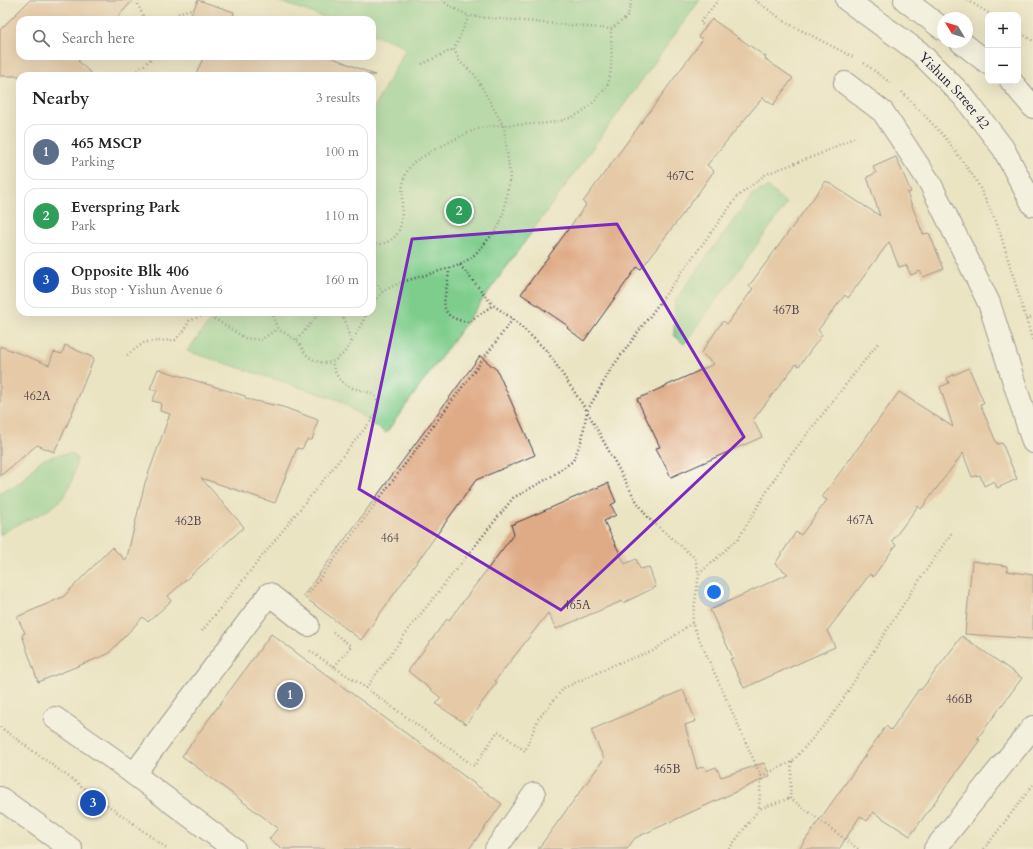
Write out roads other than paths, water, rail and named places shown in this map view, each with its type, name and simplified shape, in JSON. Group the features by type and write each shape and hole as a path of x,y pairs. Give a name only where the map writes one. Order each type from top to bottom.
{"street":[{"name":"Yishun Street 42","path":"847,0 919,52 963,96 1003,148 1033,205"},
{"path":"905,0 937,24"},
{"path":"969,48 985,61"},
{"path":"845,82 883,112 930,183 989,302 1033,442"},
{"path":"1014,84 1033,107"},
{"path":"134,774 269,594 317,626"},
{"path":"55,718 134,774 234,849"},
{"path":"936,849 1033,727"},
{"path":"496,849 534,794"},
{"path":"0,798 71,849"}],"place":[{"name":"Everspring Park","path":"459,211"},
{"name":"465 MSCP","path":"290,695"},
{"name":"Opposite Blk 406","path":"93,803"}]}
